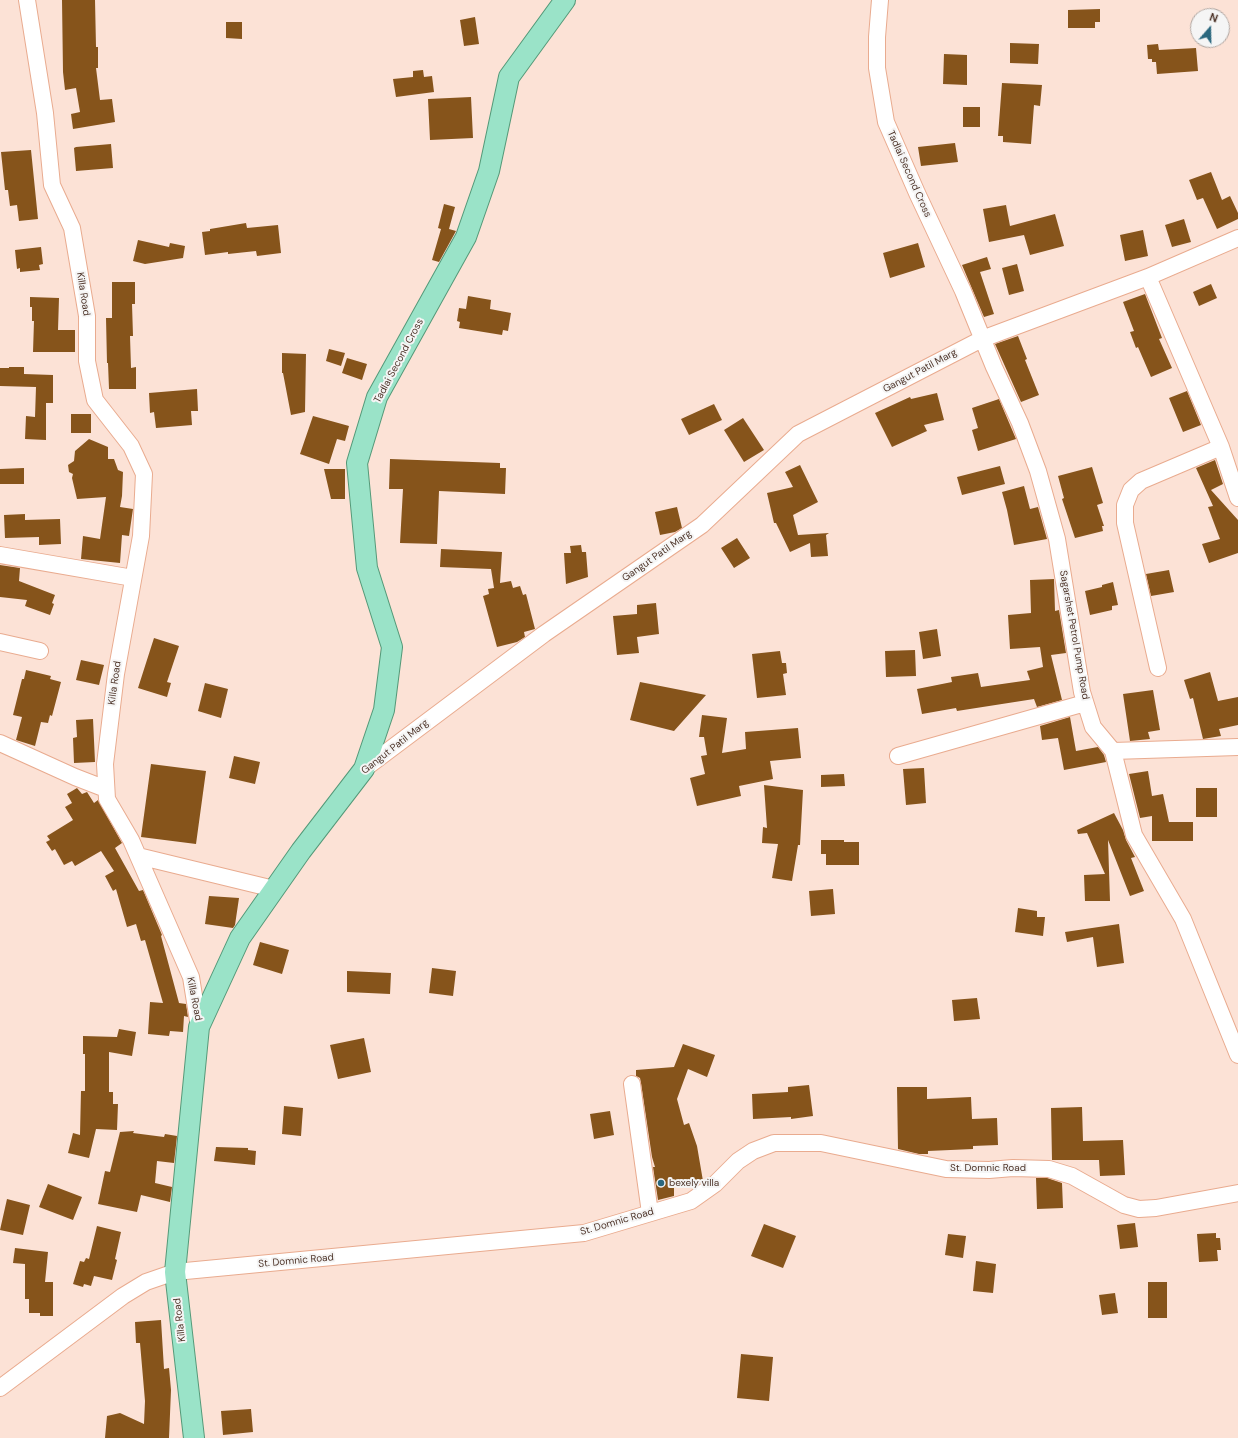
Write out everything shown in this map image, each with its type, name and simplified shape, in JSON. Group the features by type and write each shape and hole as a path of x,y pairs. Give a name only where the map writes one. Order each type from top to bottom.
{"main road":[{"name":"Tadlai Second Cross","path":"364,769 384,710 392,647 367,568 357,463 378,397 466,237 489,171 509,77 565,0"},
{"name":"Gangut Patil Marg","path":"199,1027 240,938 301,851 364,769"},
{"name":"Killa Road","path":"194,1438 175,1272 199,1027"}],"street":[{"name":"Killa Road","path":"27,0 45,113 52,185 72,228 88,316 87,360 95,400 131,446 144,474 141,536 115,681 104,764 107,799 131,840 191,977 199,1027"},
{"name":"Tadlai Second Cross","path":"880,0 877,37 877,68 886,122 982,339"},
{"name":"Gangut Patil Marg","path":"364,769 544,634 702,525 798,434 982,339 1148,277 1238,238"},
{"path":"1148,277 1221,447 1238,498"},
{"name":"Sagarshet Petrol Pump Road","path":"982,339 1020,423 1038,471 1057,539 1082,692 1093,727 1113,751 1134,835 1183,919 1238,1055"},
{"path":"1158,668 1125,523 1125,505 1131,490 1141,481 1221,447"},
{"path":"0,555 133,578"},
{"path":"0,642 40,651"},
{"path":"898,756 1085,703"},
{"path":"0,743 106,790"},
{"path":"1113,751 1238,747"},
{"path":"138,856 274,889"},
{"path":"632,1084 650,1213"},
{"name":"St. Domnic Road","path":"0,1388 123,1296 146,1282 175,1272 584,1233 691,1201 715,1184 738,1161 753,1151 774,1143 821,1142 946,1169 1049,1169 1072,1176 1124,1205 1139,1209 1156,1208 1238,1193"}],"building":[{"path":"62,0 95,0 96,47 98,47 98,68 96,68 100,100 112,99 115,122 73,129 71,114 80,112 76,88 65,90 63,72"},
{"path":"1100,9 1100,22 1095,22 1095,28 1068,28 1068,10"},
{"path":"475,17 479,44 464,46 460,20"},
{"path":"226,22 242,22 242,39 226,38"},
{"path":"1010,43 1039,44 1038,64 1010,63"},
{"path":"1158,44 1159,50 1196,48 1198,71 1157,74 1156,62 1152,62 1152,59 1148,59 1147,45"},
{"path":"944,54 967,55 967,85 943,84"},
{"path":"423,70 424,77 432,76 434,92 396,97 393,79 413,77 413,71"},
{"path":"1002,83 1042,85 1040,106 1034,105 1031,144 1003,142 1003,136 998,136"},
{"path":"471,97 473,138 430,140 428,99"},
{"path":"963,107 980,107 980,127 963,127"},
{"path":"955,143 958,162 921,166 918,147"},
{"path":"111,144 113,168 76,171 74,148"},
{"path":"31,150 38,219 19,221 17,205 10,206 8,190 5,190 1,152"},
{"path":"1211,172 1222,200 1230,196 1238,213 1238,219 1217,229 1203,198 1197,200 1189,180"},
{"path":"444,204 455,207 449,229 456,231 439,262 432,260 441,229 438,228"},
{"path":"1006,205 1010,226 1055,214 1064,246 1030,255 1024,235 989,242 983,209"},
{"path":"1184,219 1191,242 1172,247 1165,225"},
{"path":"246,223 247,228 278,225 281,253 257,256 256,251 205,255 202,232 210,231 210,229"},
{"path":"1143,230 1148,256 1125,261 1120,235"},
{"path":"138,240 169,247 170,243 185,246 183,258 145,264 133,261"},
{"path":"918,243 925,267 890,278 883,253"},
{"path":"41,247 43,264 39,265 40,270 20,272 20,268 17,269 15,250"},
{"path":"987,257 991,269 980,272 994,314 984,317 962,265"},
{"path":"1017,264 1024,291 1009,295 1002,268"},
{"path":"112,282 135,282 135,304 132,304 133,336 130,336 131,368 136,367 136,389 109,389 106,318 112,318"},
{"path":"1211,284 1217,298 1199,306 1193,292"},
{"path":"1145,294 1162,338 1159,339 1172,368 1151,377 1138,347 1136,348 1130,332 1134,331 1123,302"},
{"path":"468,296 491,300 490,309 511,313 508,331 503,330 502,335 459,328 460,322 457,321 459,308 466,309"},
{"path":"30,297 59,298 58,330 75,330 75,352 33,352 34,321 32,321"},
{"path":"1018,336 1027,359 1025,360 1039,395 1021,402 995,344"},
{"path":"329,349 345,353 341,366 326,361"},
{"path":"282,353 306,354 305,412 291,415 282,373"},
{"path":"347,358 367,364 362,380 342,373"},
{"path":"24,367 24,374 53,375 53,403 46,403 46,440 25,439 26,416 35,417 36,387 0,386 0,368"},
{"path":"197,389 198,411 191,411 192,425 156,428 154,412 150,413 149,393"},
{"path":"1187,391 1201,425 1183,432 1169,398"},
{"path":"937,393 944,420 924,425 927,431 892,447 875,413 910,397 911,399"},
{"path":"999,399 1016,439 978,451 972,430 978,428 972,408"},
{"path":"714,404 722,420 689,435 681,419"},
{"path":"71,414 91,414 91,433 71,433"},
{"path":"313,416 349,426 345,441 337,439 329,464 300,454"},
{"path":"743,418 764,450 744,462 724,430"},
{"path":"89,439 108,447 108,459 114,459 118,470 123,472 120,507 133,509 129,536 122,535 120,563 81,559 83,536 100,539 106,497 77,499 72,478 73,474 69,472 68,465 74,461 75,451"},
{"path":"390,459 500,463 500,468 506,468 505,494 439,491 437,544 400,543 403,489 389,489"},
{"path":"1215,460 1223,484 1211,490 1238,520 1238,553 1209,563 1202,544 1220,539 1208,507 1213,506 1196,468"},
{"path":"800,465 818,502 793,515 798,535 829,533 826,535 828,556 811,557 810,543 790,552 776,523 774,523 767,493 793,487 785,472"},
{"path":"1000,466 1005,484 962,495 957,477"},
{"path":"1092,467 1103,503 1097,505 1104,526 1102,526 1103,531 1075,538 1062,499 1064,498 1058,476"},
{"path":"24,468 24,484 0,484 0,469"},
{"path":"324,469 345,469 345,499 331,499"},
{"path":"1024,486 1030,509 1038,507 1047,539 1014,545 1002,492"},
{"path":"677,507 682,528 675,532 660,535 655,512"},
{"path":"25,514 25,520 60,519 61,544 39,545 39,537 5,538 4,515"},
{"path":"737,538 750,558 734,568 721,548"},
{"path":"581,545 582,552 586,552 588,577 566,584 564,553 571,553 570,546"},
{"path":"441,549 502,552 500,583 511,581 513,588 520,586 523,595 526,594 535,629 524,632 525,637 517,642 497,647 483,596 489,594 488,589 494,588 491,569 440,567"},
{"path":"0,565 20,568 19,581 55,595 52,603 54,604 50,615 25,606 27,600 0,597"},
{"path":"1169,570 1174,592 1151,596 1146,574"},
{"path":"1054,579 1055,611 1059,610 1066,653 1051,655 1062,700 1037,707 1034,699 957,711 956,708 922,714 917,689 952,682 951,677 978,673 981,687 1030,680 1027,671 1043,667 1040,647 1010,649 1008,615 1031,613 1030,580"},
{"path":"1113,582 1118,605 1112,606 1112,610 1090,615 1085,591 1102,587 1102,585"},
{"path":"656,603 659,634 637,637 639,653 617,655 613,616 637,614 637,605"},
{"path":"937,629 941,656 923,659 919,632"},
{"path":"154,638 179,646 167,682 171,683 167,697 138,688"},
{"path":"915,650 916,676 886,677 885,651"},
{"path":"780,651 782,663 786,663 787,673 783,674 786,695 757,698 752,654"},
{"path":"81,660 104,665 99,685 76,680"},
{"path":"26,670 51,676 50,679 61,682 52,716 50,715 48,723 41,722 35,746 16,740 22,717 13,715 22,679 24,679"},
{"path":"1210,672 1218,701 1238,697 1238,725 1219,729 1221,736 1203,739 1193,698 1190,699 1184,680"},
{"path":"640,682 706,695 674,731 630,720"},
{"path":"205,683 228,689 221,718 198,711"},
{"path":"1153,690 1160,730 1148,732 1150,739 1130,741 1123,694"},
{"path":"702,715 727,718 722,753 746,749 745,732 798,728 801,758 770,761 773,779 739,786 741,796 697,806 690,778 705,774 701,756 707,755 704,737 699,737"},
{"path":"1070,717 1076,751 1098,747 1104,755 1106,762 1064,770 1058,738 1042,740 1040,726"},
{"path":"93,719 95,762 74,763 73,738 77,737 76,720"},
{"path":"234,756 260,762 255,784 229,778"},
{"path":"151,764 206,771 196,844 141,837"},
{"path":"924,768 926,803 906,805 903,769"},
{"path":"1148,771 1152,796 1163,794 1169,822 1193,822 1193,841 1152,841 1152,816 1140,818 1129,774"},
{"path":"844,774 845,786 821,787 821,775"},
{"path":"764,785 803,790 800,845 798,845 792,881 772,878 778,844 762,843 763,827 767,828"},
{"path":"77,788 82,794 87,792 94,803 98,800 122,843 115,848 139,891 143,890 162,935 161,936 179,1003 186,1004 188,1017 184,1016 183,1032 170,1031 169,1036 148,1034 150,1002 163,1003 145,940 141,941 136,924 127,927 116,889 113,891 105,876 114,871 101,851 75,866 72,861 64,865 55,849 52,851 46,842 50,840 47,836 73,820 65,807 72,803 67,794"},
{"path":"1196,788 1217,788 1217,817 1196,817"},
{"path":"1114,813 1135,857 1131,858 1144,891 1130,896 1108,840 1110,901 1085,901 1084,875 1105,874 1087,833 1078,834 1077,830"},
{"path":"821,840 844,840 844,842 859,842 859,865 826,865 826,854 821,854"},
{"path":"833,889 835,914 811,916 809,891"},
{"path":"209,896 239,898 235,925 233,928 205,924"},
{"path":"1018,908 1037,911 1037,917 1045,917 1043,936 1015,932"},
{"path":"1119,924 1124,963 1097,967 1093,937 1067,942 1065,932"},
{"path":"260,942 289,950 282,974 253,965"},
{"path":"432,968 456,971 453,996 429,993"},
{"path":"347,971 391,973 390,994 347,992"},
{"path":"977,998 980,1019 954,1021 952,1000"},
{"path":"119,1029 136,1032 132,1056 109,1052 109,1092 113,1092 113,1104 118,1104 117,1130 96,1129 89,1158 68,1153 73,1133 80,1135 81,1091 85,1091 85,1054 83,1054 83,1036 117,1037"},
{"path":"364,1038 371,1072 338,1079 330,1045"},
{"path":"683,1044 715,1055 707,1077 688,1069 677,1099 684,1125 689,1123 697,1146 703,1181 700,1183 674,1187 674,1196 658,1200 653,1167 655,1167 652,1157 641,1083 640,1078 636,1076 636,1070 674,1067"},
{"path":"809,1085 813,1116 791,1119 791,1117 753,1119 752,1094 788,1092 788,1087"},
{"path":"897,1087 927,1087 927,1099 971,1097 972,1119 997,1118 998,1145 973,1146 973,1149 928,1151 928,1154 919,1154 898,1149"},
{"path":"284,1106 303,1108 301,1136 282,1134"},
{"path":"1082,1107 1083,1141 1123,1140 1125,1175 1100,1176 1099,1160 1052,1160 1051,1108"},
{"path":"610,1111 614,1135 594,1139 590,1114"},
{"path":"134,1131 133,1133 164,1137 165,1134 177,1136 174,1163 157,1161 155,1183 172,1187 170,1202 141,1195 137,1212 98,1204 105,1171 110,1172 120,1132"},
{"path":"216,1147 248,1148 248,1150 256,1151 255,1165 214,1161"},
{"path":"1036,1178 1047,1178 1062,1183 1063,1208 1037,1209"},
{"path":"48,1184 82,1197 73,1220 39,1207"},
{"path":"7,1199 30,1205 23,1235 0,1230"},
{"path":"1135,1223 1138,1247 1120,1249 1117,1225"},
{"path":"764,1224 796,1236 783,1268 751,1256"},
{"path":"97,1226 121,1232 115,1259 117,1260 112,1280 94,1276 91,1286 84,1284 83,1287 73,1284 80,1261 84,1262 86,1258 89,1259"},
{"path":"1216,1233 1216,1238 1220,1238 1221,1250 1217,1250 1218,1261 1199,1262 1197,1234"},
{"path":"948,1234 966,1236 963,1258 945,1255"},
{"path":"15,1248 48,1252 45,1282 53,1282 53,1316 40,1316 40,1313 29,1313 29,1299 25,1299 25,1264 13,1263"},
{"path":"976,1261 996,1264 993,1293 973,1291"},
{"path":"1148,1282 1167,1282 1167,1318 1148,1318"},
{"path":"1115,1293 1118,1313 1102,1315 1099,1295"},
{"path":"161,1320 164,1369 169,1368 171,1390 169,1438 105,1438 107,1416 120,1413 144,1424 145,1401 140,1343 136,1343 135,1322"},
{"path":"741,1354 773,1357 769,1401 737,1398"},
{"path":"251,1409 253,1432 223,1435 221,1411"}],"place":[{"name":"bexely villa","path":"661,1183"}]}
